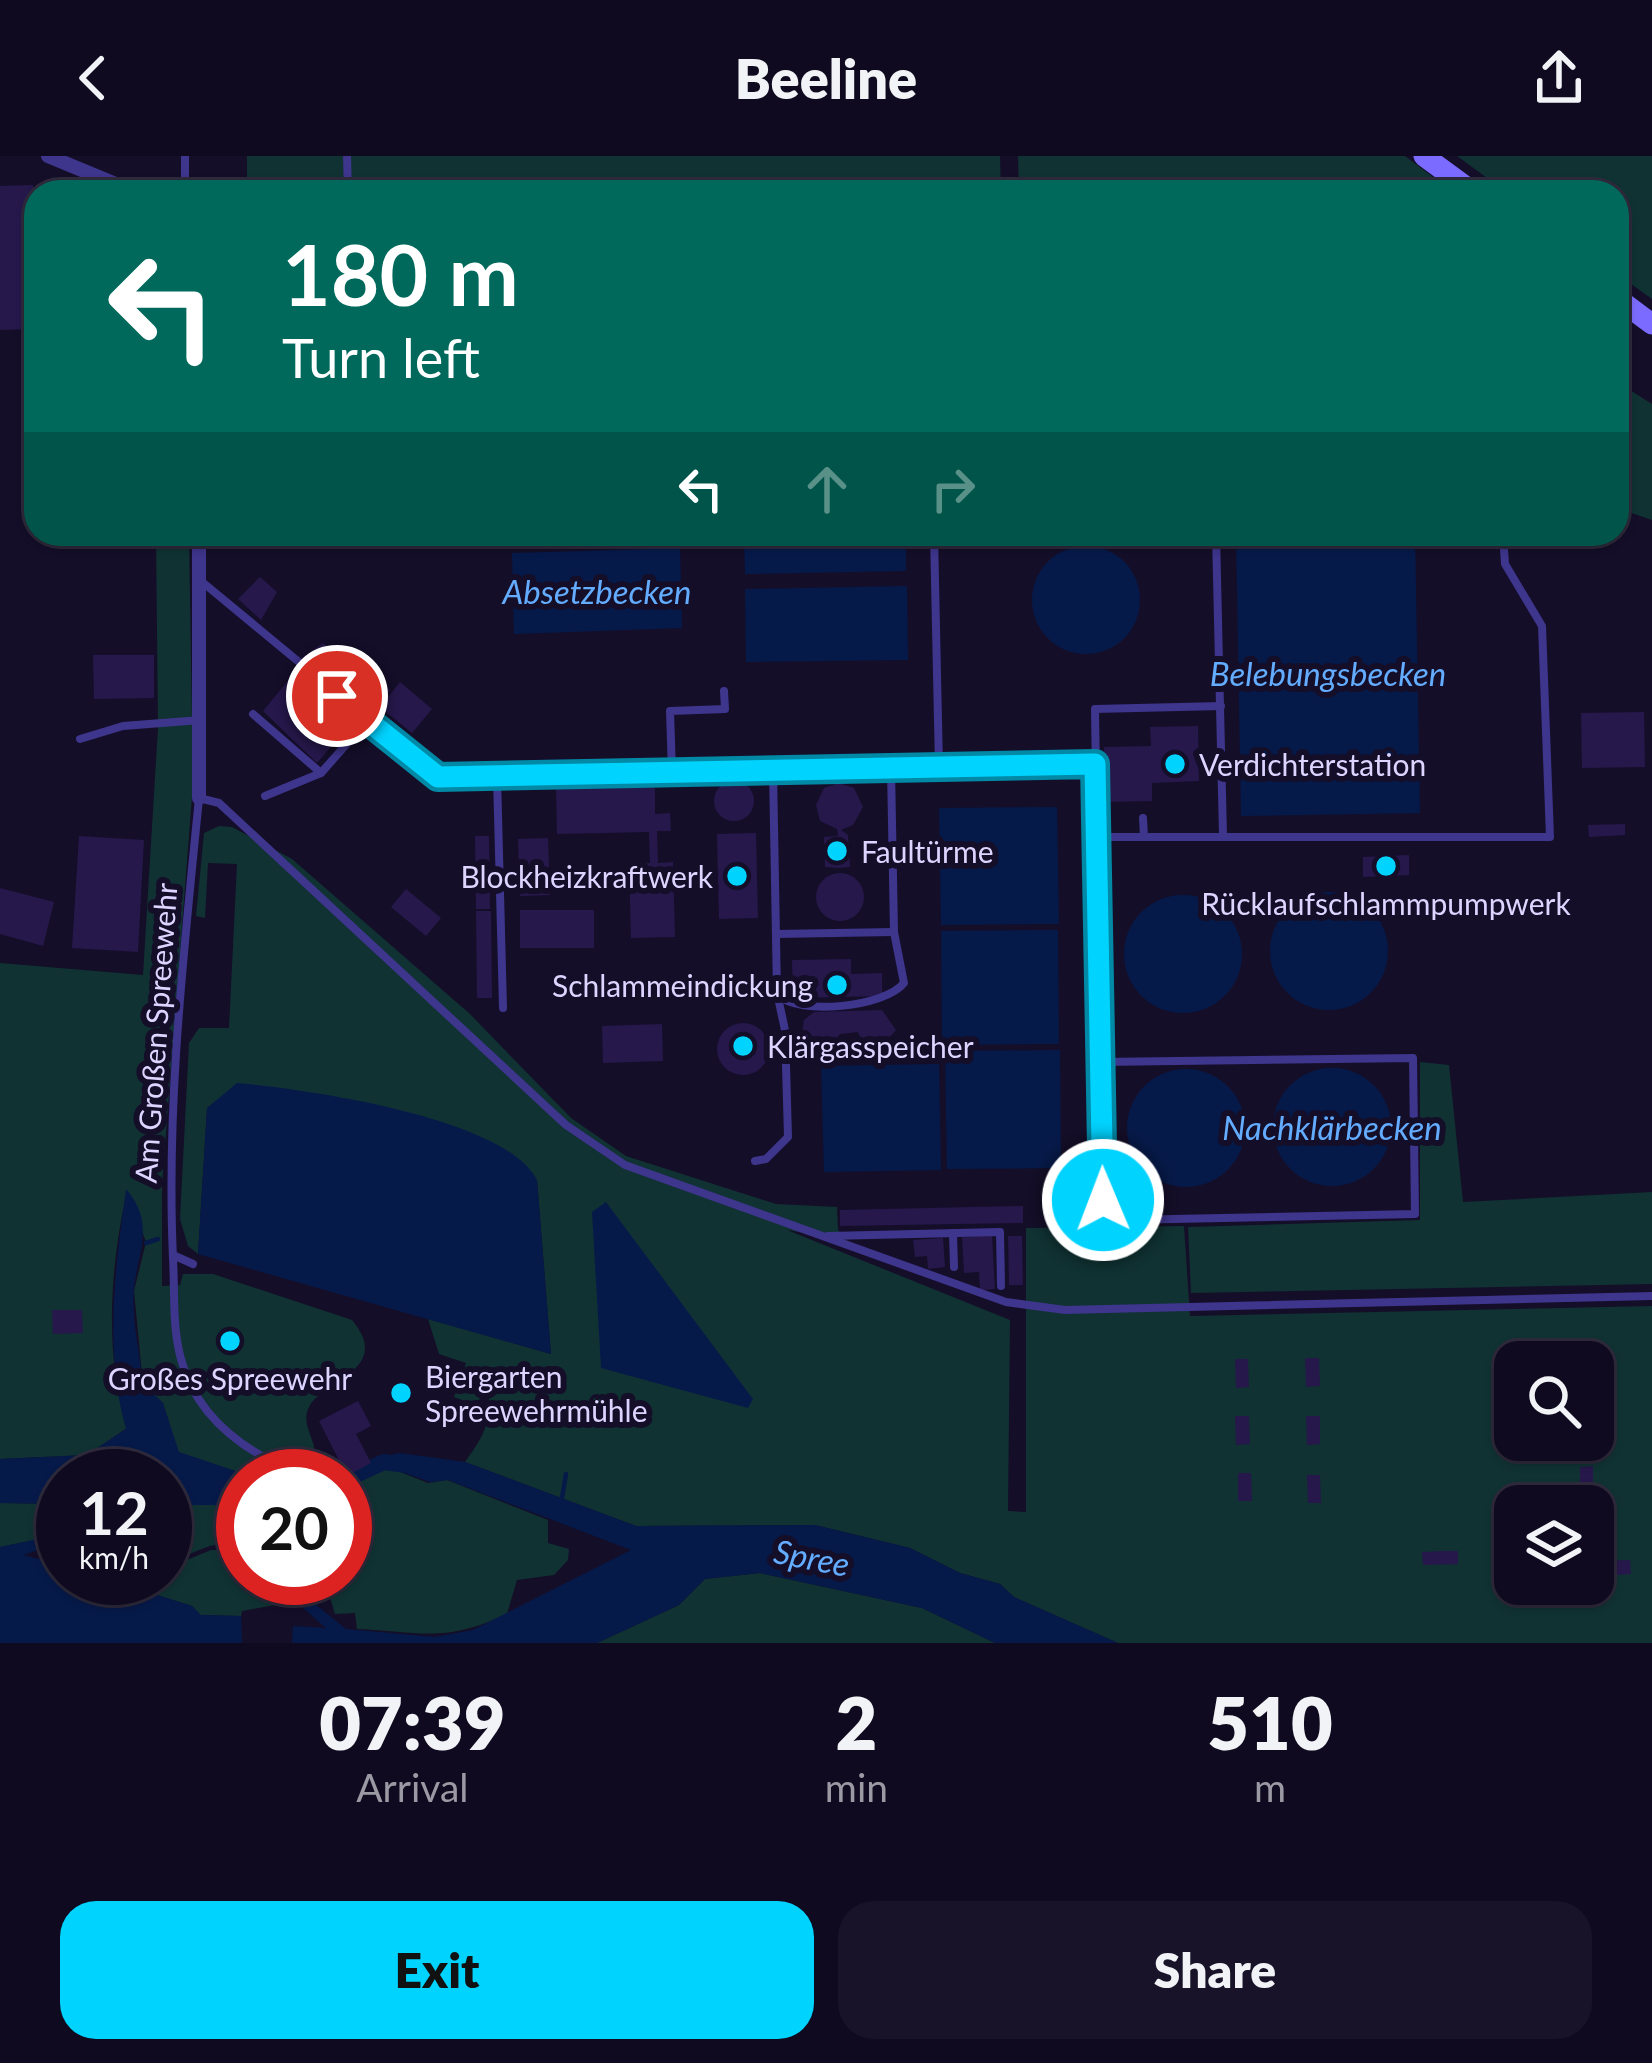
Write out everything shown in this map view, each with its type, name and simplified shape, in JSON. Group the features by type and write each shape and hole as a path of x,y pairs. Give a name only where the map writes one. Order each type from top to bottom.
{"street":[{"path":"48,156 106,180"},
{"path":"1424,156 1457,180"},
{"name":"Am Großen Spreewehr","path":"199,546 200,799"}],"lane":[{"path":"934,546 939,767"},
{"path":"1216,546 1223,836"},
{"path":"1097,837 1550,837 1542,626 1505,564 1504,546"},
{"path":"200,580 438,777 1095,764"},
{"path":"672,772 670,710 725,709 724,691"},
{"path":"1101,1062 1413,1058 1415,1214 1124,1220 1103,1200 1095,709 1221,706"},
{"path":"254,714 321,772"},
{"path":"80,739 123,725 200,720"},
{"path":"265,796 321,772 367,721"},
{"path":"777,993 796,1005 874,1003 894,995 904,973 894,932 891,768"},
{"path":"755,1161 766,1159 788,1137 785,1030 777,993 773,770"},
{"path":"497,776 503,1008"},
{"path":"200,799 219,803 566,1125 625,1165 1006,1302 1065,1310 1652,1296"},
{"name":"Am Großen Spreewehr","path":"200,799 182,975 171,1195 181,1362 229,1438 251,1449"},
{"path":"1143,818 1144,837"},
{"path":"776,934 894,932"},
{"path":"823,1236 1000,1232 1001,1286"},
{"path":"953,1233 954,1267"},
{"path":"173,1255 193,1264"}],"green space":[{"path":"247,156 1000,156 1001,180 247,180"},
{"path":"1018,156 1405,156 1437,180 1019,180"},
{"path":"1457,156 1652,156 1652,299 1629,283 1629,180 1490,180"},
{"path":"1629,390 1652,404 1652,520 1629,512"},
{"path":"156,546 189,546 193,784 162,1184 162,1286 180,1285 183,1274 213,1274 352,1320 365,1351 351,1372 309,1407 306,1421 314,1449 216,1449 216,1465 192,1457 192,1449 177,1449 163,1403 143,1384 134,1291 146,1242 127,1191 117,1249 112,1340 127,1428 96,1449 36,1449 36,1457 0,1459 0,963 143,975 158,728"},
{"path":"219,826 232,827 292,859 470,1014 571,1118 626,1156 776,1204 837,1207 838,1230 847,1240 787,1230 1010,1320 1008,1511 1026,1512 1026,1228 1184,1226 1190,1316 1652,1306 1652,1643 1118,1643 1014,1597 1000,1584 960,1573 910,1548 815,1525 636,1526 465,1462 484,1430 488,1393 473,1404 454,1397 466,1363 439,1354 428,1319 551,1354 537,1180 207,1108 198,1254 188,1246 180,1219 189,1043 199,1028 229,1028 237,864 208,863 205,918 196,916 204,833"},
{"path":"1420,1062 1449,1065 1463,1202 1652,1192 1652,1284 1191,1293 1188,1227 1420,1220"},
{"path":"385,1466 428,1483 447,1480 548,1520 548,1543 569,1549 568,1560 554,1575 517,1580 507,1614 467,1629 433,1634 357,1629 355,1613 335,1614 332,1605 372,1605 372,1473"},
{"path":"0,1503 36,1504 36,1540 0,1547"},
{"path":"192,1505 216,1505 213,1545 192,1553"},
{"path":"216,1550 216,1605 275,1605 242,1611 241,1616 200,1615 189,1605 192,1558"},
{"path":"760,1573 922,1608 995,1643 597,1643 679,1605 705,1579"}],"water":[{"path":"744,546 906,546 906,571 745,574"},
{"path":"1086,546 1107,550 1124,562 1136,579 1140,600 1136,621 1124,638 1107,650 1086,654 1065,650 1048,638 1036,621 1032,600 1036,579 1048,562 1065,550"},
{"name":"Belebungsbecken","path":"1236,546 1415,546 1420,813 1241,816"},
{"name":"Absetzbecken","path":"680,548 682,628 514,634 512,553"},
{"path":"907,586 908,660 746,662 745,589"},
{"path":"1057,807 1059,924 941,925 939,808"},
{"path":"1329,892 1352,896 1371,909 1384,928 1388,951 1384,974 1371,993 1352,1006 1329,1010 1306,1006 1287,993 1274,974 1270,951 1274,928 1287,909 1306,896"},
{"path":"1183,895 1206,899 1225,912 1238,931 1242,954 1238,977 1225,996 1206,1009 1183,1013 1160,1009 1141,996 1128,977 1124,954 1128,931 1141,912 1160,899"},
{"path":"1058,930 1059,1044 942,1045 941,931"},
{"path":"1060,1050 1061,1168 947,1169 945,1051"},
{"path":"939,1064 941,1170 824,1172 821,1066"},
{"name":"Nachklärbecken","path":"1332,1068 1355,1072 1374,1085 1387,1104 1391,1127 1387,1150 1374,1169 1355,1182 1332,1186 1309,1182 1290,1169 1277,1150 1273,1127 1277,1104 1290,1085 1309,1072"},
{"name":"Nachklärbecken","path":"1186,1069 1209,1073 1228,1086 1241,1105 1245,1128 1241,1151 1228,1170 1209,1183 1186,1187 1163,1183 1144,1170 1131,1151 1127,1128 1131,1105 1144,1086 1163,1073"},
{"path":"237,1083 400,1110 486,1139 518,1158 537,1180 551,1354 198,1254 207,1108"},
{"path":"126,1189 143,1225 133,1300 143,1384 163,1403 178,1449 96,1449 126,1429 115,1370 115,1280"},
{"path":"606,1202 753,1399 748,1408 601,1368 592,1212"},
{"name":"Spree","path":"400,1453 465,1462 636,1526 815,1525 910,1548 960,1573 1000,1584 1014,1597 1118,1643 995,1643 922,1608 760,1573 705,1579 679,1605 597,1643 292,1643 293,1626 326,1628 300,1605 316,1605 346,1629 435,1637 473,1630 631,1550 448,1480 430,1482 385,1466 385,1456"},
{"path":"192,1456 216,1465 216,1505 192,1505"},
{"path":"36,1457 36,1504 0,1503 0,1459"},
{"path":"36,1540 36,1551 23,1555 36,1558 36,1605 189,1605 201,1615 241,1616 242,1643 0,1643 0,1547"}],"building":[{"path":"24,185 24,329 0,330 0,186"},
{"path":"260,577 277,592 261,620 238,599"},
{"path":"323,643 346,662 351,657 390,690 369,715 302,658"},
{"path":"93,655 154,655 154,698 94,699"},
{"path":"291,677 346,729 317,763 263,711"},
{"path":"400,682 432,709 412,733 380,707"},
{"path":"1644,712 1645,767 1582,768 1581,713"},
{"path":"1198,726 1199,781 1152,783 1152,801 1105,802 1104,747 1151,746 1150,727"},
{"path":"607,779 607,787 655,786 655,814 670,813 671,831 657,831 658,863 673,862 675,937 631,938 629,864 650,863 649,832 557,834 556,788 574,788 574,780"},
{"path":"734,781 748,787 754,801 748,815 734,821 720,815 714,801 720,787"},
{"path":"839,783 854,788 863,807 853,825 841,830 848,835 850,867 825,867 824,837 838,836 837,829 820,821 816,805 824,788"},
{"path":"1625,824 1625,835 1589,837 1588,825"},
{"name":"Blockheizkraftwerk","path":"756,833 758,918 719,919 717,834"},
{"path":"79,836 144,840 138,952 72,948"},
{"path":"475,836 489,836 490,909 476,909"},
{"path":"548,838 550,895 520,896 518,839"},
{"name":"Rücklaufschlammpumpwerk","path":"1409,855 1409,875 1363,877 1363,857"},
{"path":"840,873 857,880 864,897 857,914 840,921 823,914 816,897 823,880"},
{"path":"0,888 54,902 43,946 0,934"},
{"path":"406,889 441,918 426,936 391,907"},
{"path":"520,910 594,910 594,948 520,948"},
{"path":"476,911 491,911 492,998 477,998"},
{"name":"Schlammeindickung","path":"851,959 851,974 882,973 882,996 793,998 792,960"},
{"path":"882,1010 896,1030 881,1047 863,1043 858,1032 840,1034 831,1046 819,1049 802,1033 804,1020 814,1012"},
{"name":"Klärgasspeicher","path":"743,1023 761,1031 769,1049 761,1067 743,1075 725,1067 717,1049 725,1031"},
{"path":"662,1024 663,1061 603,1063 602,1026"},
{"path":"1023,1206 1023,1223 840,1226 840,1210"},
{"path":"992,1235 995,1289 980,1290 979,1272 964,1273 962,1237"},
{"path":"1008,1236 1022,1236 1023,1285 1009,1285"},
{"path":"943,1238 945,1267 928,1269 927,1256 915,1257 913,1240"},
{"path":"52,1310 82,1310 83,1333 53,1334"},
{"path":"1305,1358 1319,1358 1320,1386 1306,1387"},
{"path":"1235,1359 1248,1359 1249,1387 1236,1388"},
{"path":"358,1401 371,1426 356,1434 364,1449 333,1449 319,1421"},
{"path":"1235,1416 1249,1416 1250,1444 1236,1445"},
{"path":"1306,1416 1320,1416 1320,1444 1307,1445"},
{"path":"1593,1466 1593,1485 1580,1485 1580,1467"},
{"path":"1238,1473 1251,1473 1252,1501 1238,1501"},
{"path":"1307,1475 1320,1475 1321,1503 1308,1503"},
{"path":"1458,1551 1458,1564 1423,1565 1422,1552"},
{"path":"1614,1560 1630,1560 1631,1574 1614,1575"}],"waterway":[{"path":"146,1243 158,1239"},
{"path":"372,1468 384,1462 406,1465"},
{"path":"561,1504 566,1474"}],"place":[{"name":"Verdichterstation","path":"1175,764"},
{"name":"Faultürme","path":"837,851"},
{"name":"Rücklaufschlammpumpwerk","path":"1386,866"},
{"name":"Blockheizkraftwerk","path":"737,876"},
{"name":"Schlammeindickung","path":"837,985"},
{"name":"Klärgasspeicher","path":"743,1046"},
{"name":"Großes Spreewehr","path":"230,1341"},
{"name":"Biergarten Spreewehrmühle","path":"401,1393"}],"route":[{"path":"337,696 438,777 1095,764 1103,1200"}]}
